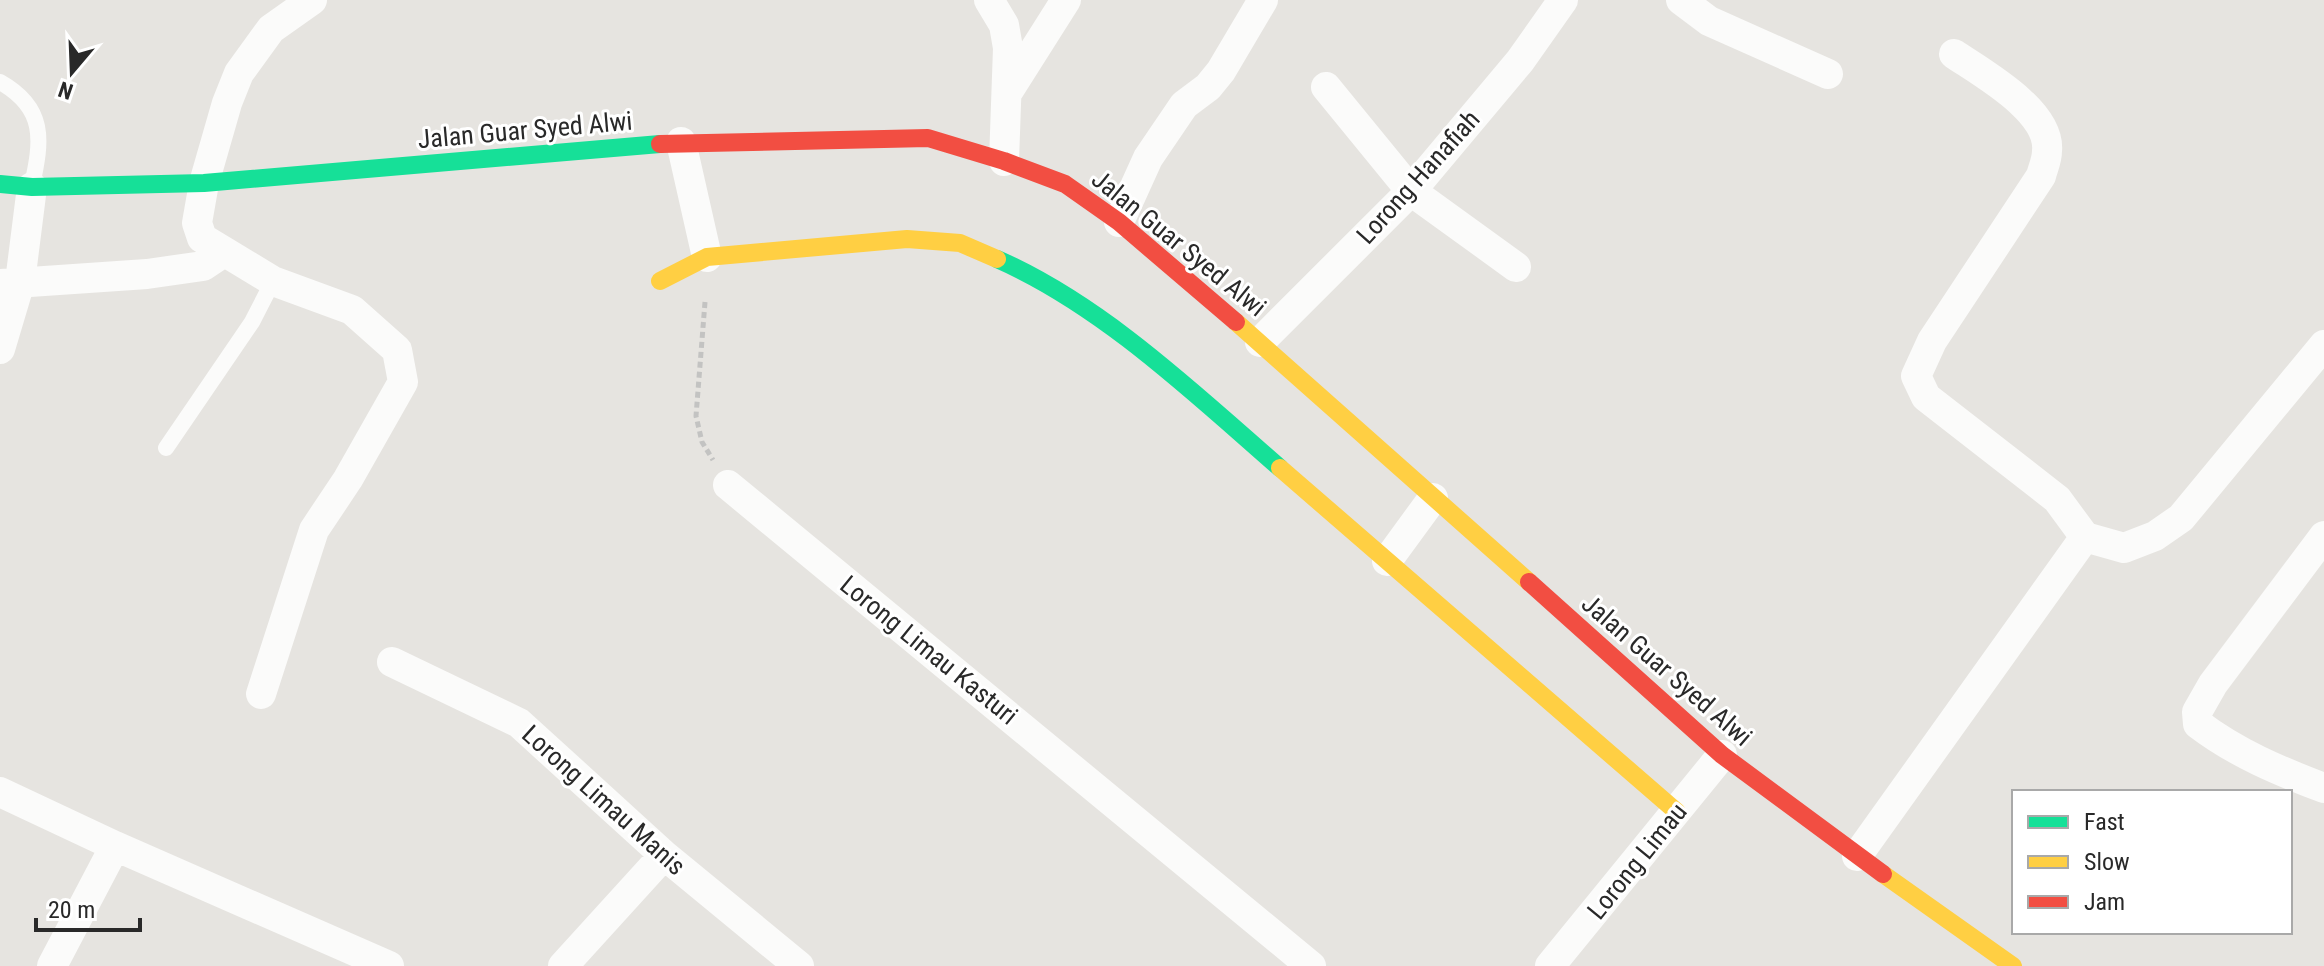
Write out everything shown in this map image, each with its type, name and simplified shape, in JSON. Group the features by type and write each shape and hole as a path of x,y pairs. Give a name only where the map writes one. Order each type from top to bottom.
{"street":[{"path":"261,694 314,530 348,479 403,382 397,350 352,310 273,281 202,238 197,223 204,183 239,73 271,29 312,0"},
{"path":"989,0 1004,25 1008,48 1004,161"},
{"path":"1007,92 1066,0"},
{"path":"1119,222 1148,158 1184,105 1208,87 1221,71 1263,0"},
{"name":"Lorong Hanafiah","path":"1260,342 1411,191 1520,61 1563,0"},
{"path":"1681,0 1709,21 1828,74"},
{"path":"1954,54 2013,93 2042,128 2048,149 2041,176 1932,341 1916,376 1926,397 2057,499 2085,537 2124,548 2155,536 2181,518 2324,345"},
{"path":"1326,87 1411,191 1516,267"},
{"name":"Jalan Guar Syed Alwi","path":"0,184 32,187 204,183 681,142 928,138 1065,184 1119,222 1260,342 1722,755 1857,856 2013,966"},
{"path":"681,142 707,257"},
{"path":"0,349 10,283 32,187"},
{"path":"660,281 707,257 907,239 960,243 1031,274 1148,353 1677,812"},
{"path":"10,283 147,274 203,266 224,252"},
{"name":"Lorong Limau Kasturi","path":"728,485 1311,966"},
{"path":"1387,561 1433,498"},
{"path":"2324,536 2213,684 2197,712 2198,724 2216,738 2266,765 2324,788"},
{"path":"1857,856 2085,537"},
{"name":"Lorong Limau Manis","path":"392,662 519,723 664,855 799,966"},
{"name":"Lorong Limau","path":"1550,966 1722,755"},
{"path":"0,792 389,966"},
{"path":"52,966 115,846"},
{"path":"563,966 664,855"}],"lane":[{"path":"0,82 17,92 38,122 39,156 32,187"},
{"path":"166,448 252,322 273,281"}],"path":[{"path":"707,257 696,416 702,442 728,485"}],"traffic: fast":[{"path":"0,184 32,187 204,183 660,144"},
{"path":"997,259 1036,278 1110,326 1180,381 1280,468"}],"traffic: slow":[{"path":"660,281 707,257 907,239 960,243 997,259"},
{"path":"1236,322 1529,582"},
{"path":"1280,468 1677,812"},
{"path":"1883,874 2013,966"}],"traffic: jam":[{"path":"660,144 928,138 1004,161 1065,184 1119,222 1236,322"},
{"path":"1529,582 1722,755 1883,874"}]}
